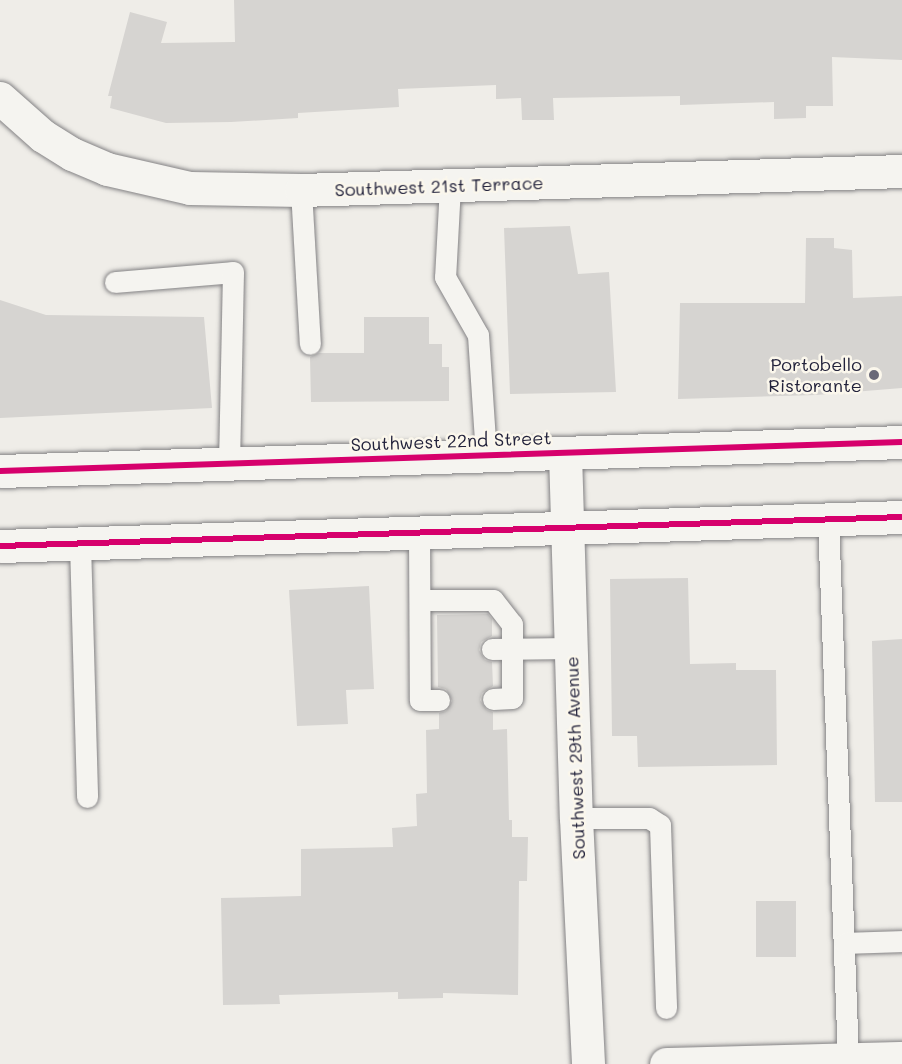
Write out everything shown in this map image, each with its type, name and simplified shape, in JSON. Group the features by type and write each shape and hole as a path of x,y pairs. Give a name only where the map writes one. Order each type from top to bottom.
{"main road":[{"name":"Southwest 21st Terrace","path":"0,98 43,136 72,154 107,170 190,188 301,190 902,171"},
{"name":"Southwest 22nd Street","path":"0,471 902,442"},
{"name":"Southwest 29th Avenue","path":"565,453 576,818 588,1064"},
{"path":"0,546 902,517"},
{"path":"666,1064 902,1058"}],"lane":[{"path":"450,186 445,277 478,335 486,454"},
{"path":"301,190 310,344"},
{"path":"115,282 233,272 229,463"},
{"path":"828,519 848,1060"},
{"path":"419,533 420,600 429,649 420,700 439,699"},
{"path":"80,543 87,797"},
{"path":"420,600 494,600 512,624 502,649 512,698 493,699"},
{"path":"502,649 571,648"},
{"path":"576,818 649,818 660,825 666,1008"},
{"path":"845,943 902,941"}],"building":[{"path":"234,0 902,0 902,60 832,57 833,106 806,106 806,118 774,119 774,102 680,105 680,96 553,98 554,120 522,120 521,98 496,99 496,85 398,89 399,107 298,113 298,118 231,122 166,123 110,108 112,96 108,96 130,12 167,22 161,43 235,42"},
{"path":"570,226 578,274 609,272 616,392 510,394 504,228"},
{"path":"806,238 834,238 834,248 852,250 853,298 902,296 902,388 816,395 678,399 680,303 805,303"},
{"path":"0,300 46,315 204,317 212,408 0,418"},
{"path":"364,317 429,317 429,344 442,344 442,367 449,367 449,401 311,402 310,357 319,353 364,353"},
{"path":"688,578 690,664 736,663 736,670 776,670 777,765 638,767 637,736 612,736 610,579"},
{"path":"369,586 374,689 346,690 348,724 297,726 289,590"},
{"path":"488,614 492,619 492,636 481,642 479,650 485,660 492,662 493,686 482,693 480,700 487,710 493,712 493,730 507,729 509,820 512,820 512,837 528,837 527,881 519,881 518,995 443,993 443,998 398,999 398,992 279,995 280,1004 223,1005 221,898 301,896 301,849 393,847 392,828 417,826 416,794 427,793 426,730 439,729 439,713 446,711 452,701 446,689 438,687 437,615"},
{"path":"902,639 902,802 875,802 872,641"},
{"path":"756,901 796,901 796,957 756,957"}],"cycle path":[{"path":"0,471 902,442"},
{"path":"0,546 902,517"}],"place":[{"name":"Portobello Ristorante","path":"874,375"}]}
